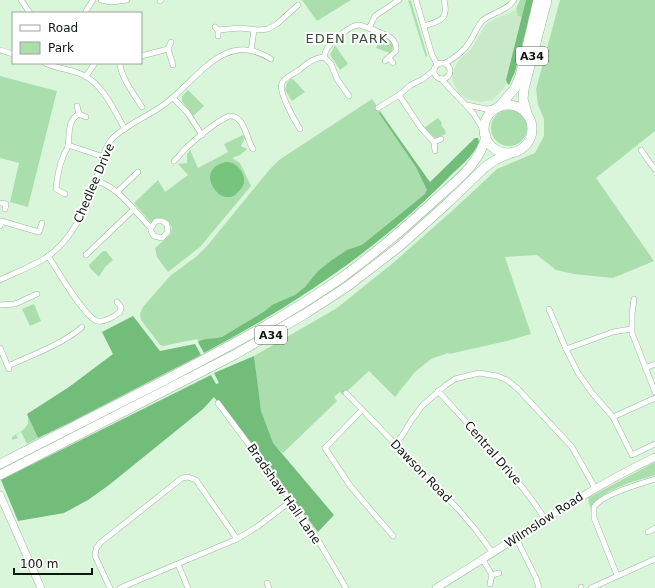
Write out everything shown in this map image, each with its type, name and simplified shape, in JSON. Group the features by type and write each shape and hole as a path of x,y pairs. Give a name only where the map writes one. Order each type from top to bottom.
{"highway":[{"name":"A34","path":"0,464 232,345 281,317 320,292 382,247 442,194 478,156 484,146 487,119 515,88 520,76 538,0"},
{"name":"A34","path":"0,475 236,354 305,314 348,286 388,256 423,226 484,168 495,160 521,149 526,145 531,136 532,126 526,114 524,105 524,89 547,0"},
{"path":"498,108 512,105 520,108 526,114"},
{"path":"485,135 491,146 497,150 507,153 513,152"}],"main road":[{"name":"Wilmslow Road","path":"438,588 493,554 545,518 595,488 655,457"},
{"path":"0,495 41,588"}],"street":[{"path":"21,0 29,12"},
{"path":"86,11 93,0"},
{"path":"101,0 111,2 128,0"},
{"path":"369,28 375,16 399,0"},
{"path":"416,0 432,55 437,64"},
{"path":"424,26 443,18 446,13 444,0"},
{"path":"437,64 445,63 455,58 468,44 479,24 508,6 514,0"},
{"path":"217,31 240,28 254,30 268,29 275,26 298,5"},
{"path":"324,57 330,44 344,33 358,26 387,34 393,38 396,45 396,51 387,59 393,63"},
{"path":"251,51 254,30"},
{"path":"171,42 168,49 173,65"},
{"path":"142,56 168,49"},
{"path":"0,50 12,54"},
{"name":"Chedlee Drive","path":"0,280 48,256 62,244 74,229 86,208 109,142 115,136 173,98 203,69 218,57 234,51 251,51 261,53 271,59"},
{"path":"324,57 331,64 343,92 349,96"},
{"path":"300,129 298,121 282,93 282,83 311,60 324,57"},
{"path":"423,79 445,78 449,73 455,58"},
{"path":"445,63 448,66 452,90"},
{"path":"47,64 86,76 101,90 125,129"},
{"path":"86,76 94,64"},
{"path":"120,64 123,77 142,107"},
{"path":"378,108 434,71 437,64"},
{"path":"434,71 434,75 452,90 477,118 485,135"},
{"path":"399,95 421,128 434,142 435,151"},
{"path":"173,98 187,112 202,135"},
{"path":"466,105 486,109 498,108"},
{"path":"77,106 79,114"},
{"path":"79,114 86,117"},
{"path":"65,194 53,188 68,145 72,119 79,114"},
{"path":"174,161 180,157 184,150 202,135 226,118 232,116 240,121 248,143 253,148"},
{"path":"434,142 441,139"},
{"path":"68,145 104,158"},
{"path":"641,150 655,168"},
{"path":"117,192 138,172"},
{"path":"96,181 110,186 151,228"},
{"path":"0,203 7,206"},
{"path":"86,255 134,210"},
{"path":"0,226 1,221 39,232 42,223"},
{"path":"48,256 79,302 96,320 106,320 120,312 121,307 117,302"},
{"path":"0,305 15,304 37,294"},
{"path":"634,299 631,329 655,392"},
{"path":"549,309 578,373 613,417 632,455 655,444"},
{"path":"0,348 8,367 51,346 82,327"},
{"path":"566,349 613,332 631,329"},
{"path":"645,368 655,364"},
{"path":"395,444 422,406 438,391 455,380 479,373 497,376 507,380 518,389 572,447 595,488"},
{"name":"Central Drive","path":"438,391 517,479 545,518"},
{"name":"Dawson Road","path":"346,393 458,509 493,554"},
{"path":"613,417 655,398"},
{"name":"Bradshaw Hall Lane","path":"218,403 292,501 315,535 346,588"},
{"path":"362,410 325,448 351,487 393,536"},
{"path":"110,588 96,556 96,549 100,543 182,478 188,477 196,480 237,539"},
{"name":"Wilmslow Road","path":"617,575 594,518 594,506 598,502 619,491 655,479"},
{"path":"120,588 237,539 257,527 292,501"},
{"path":"652,530 655,537"},
{"path":"516,538 536,578 539,588"},
{"path":"483,560 492,575 490,584"},
{"path":"591,588 617,575 655,560"},
{"path":"178,564 188,588"},
{"path":"492,575 499,573"}],"shaded area":[{"path":"526,0 534,0 515,72 509,85 506,80"},
{"path":"516,10 518,16 522,17 506,80 507,83 492,100 481,102 467,99 459,93 453,82 452,74 455,67 459,60 471,49 486,24"},
{"path":"380,112 430,182 475,138 478,138 479,142 474,152 423,203 364,252 302,296 204,353 198,342 222,337 265,311 272,305 295,295 305,287 318,271 332,260 347,250 362,245 425,194 427,190 416,167 379,113"},
{"path":"226,162 233,163 240,168 244,179 244,184 241,188 235,195 230,197 224,197 216,191 210,177 214,168 219,164"},
{"path":"133,316 160,351 195,344 201,355 38,438 27,414 69,387 113,354 102,332"},
{"path":"254,356 261,411 273,443 334,515 318,532 214,397 203,409 109,485 88,500 64,513 18,521 1,480 211,375 216,384 219,383 214,373"}],"green space":[{"path":"302,0 351,0 317,21"},
{"path":"408,0 411,1 427,55 426,58"},
{"path":"520,0 526,0 522,17 518,16 516,9"},
{"path":"560,0 655,0 655,131 596,178 654,261 613,278 574,274 556,270 537,255 505,257 531,334 507,341 448,353 431,359 415,372 395,397 369,371 343,395 340,392 334,397 337,401 283,453 272,442 264,422 259,400 254,356 337,308 393,263 497,169 535,153 544,136 544,119 538,105 536,89"},
{"path":"380,36 389,40 393,44 390,53 376,48"},
{"path":"335,45 348,64 340,70 330,55"},
{"path":"0,76 57,91 28,207 10,202 19,163 0,158"},
{"path":"293,79 305,92 292,101 285,90 287,83"},
{"path":"188,90 204,106 193,116 182,101 182,96"},
{"path":"372,99 434,189 297,299 201,348 197,339 163,346 160,345 141,320 140,314 143,307 170,276 197,256 207,246 279,160"},
{"path":"513,110 522,115 526,121 526,135 522,141 513,146 505,146 496,141 492,135 491,124 496,115 502,111"},
{"path":"438,118 442,123 441,125 446,134 435,138 424,128"},
{"path":"243,135 245,138 241,146 247,149 240,155 232,158 240,163 251,186 200,247 168,272 157,257 155,248 170,235 172,228 166,220 163,219 157,219 151,223 134,203 158,180 165,192 188,175 178,164 187,163 187,154 190,150 198,168 228,152 224,144"},
{"path":"103,251 106,251 113,260 105,267 99,277 89,265"},
{"path":"34,304 41,321 30,326 22,309"},
{"path":"28,416 38,438 27,444 21,432 16,435 18,438 12,440 12,437 23,430 28,424"},
{"path":"655,462 655,475 607,493 593,504 591,511 588,498"}],"district":[{"name":"EDEN PARK","path":"347,38"}]}
